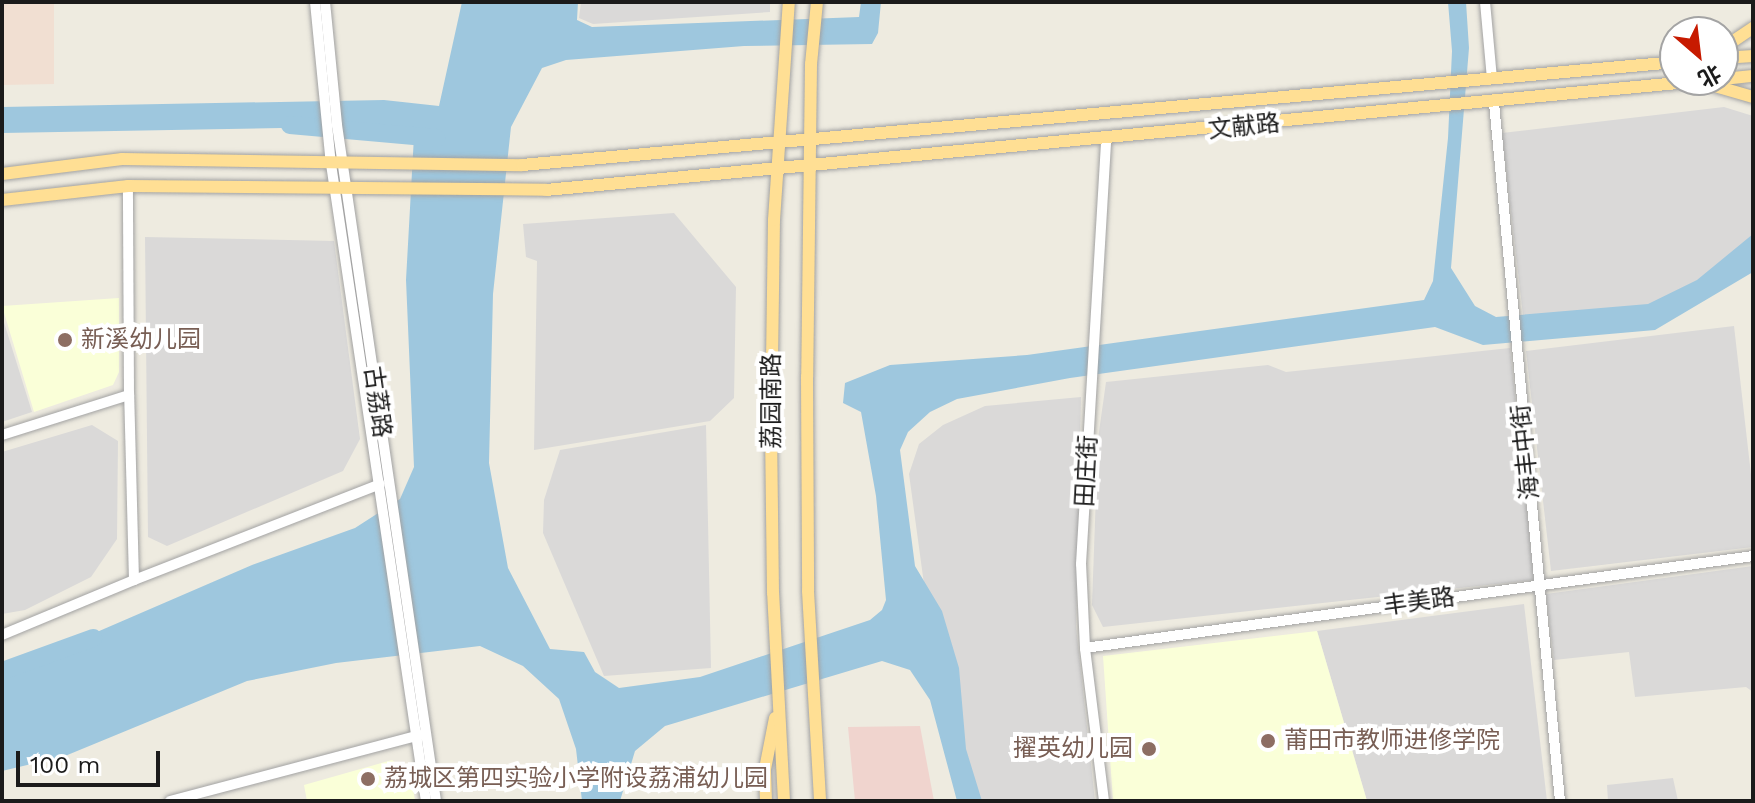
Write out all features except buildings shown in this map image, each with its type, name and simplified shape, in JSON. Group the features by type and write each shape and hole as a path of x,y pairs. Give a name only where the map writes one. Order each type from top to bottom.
{"main road":[{"name":"荔园南路","path":"784,801 776,645 771,434 777,172 789,2"},
{"name":"荔园南路","path":"817,2 811,64 809,165 811,641 820,801"},
{"path":"2,174 122,159 397,166 513,165 1659,63"},
{"name":"文献路","path":"3,200 128,186 385,191 514,189 777,172 809,165 1106,140 1659,86"},
{"path":"766,801 765,769 779,699"}],"street":[{"name":"古荔路","path":"315,2 331,164 420,720 426,801"},
{"name":"古荔路","path":"325,2 337,125 347,164 384,489"},
{"path":"1485,2 1492,79"},
{"name":"海丰中街","path":"1494,103 1560,801"},
{"name":"田庄街","path":"1104,801 1085,648 1081,564 1106,140"},
{"path":"128,186 134,580"},
{"path":"2,435 129,395"},
{"path":"2,635 134,580 384,489"},
{"name":"丰美路","path":"1085,648 1753,556"},
{"name":"古荔路","path":"421,735 436,801"},
{"path":"170,801 421,735"}],"shaded area":[{"path":"2,2 54,2 54,84 2,85"},
{"path":"581,2 770,2 770,12 593,24 579,18"},
{"path":"1724,107 1753,116 1753,251 1665,309 1524,324 1502,133"},
{"path":"674,213 736,287 734,398 710,421 534,450 537,261 526,257 523,224"},
{"path":"145,237 334,241 360,439 343,471 167,546 148,537"},
{"name":"新溪幼儿园","path":"119,298 119,372 113,385 34,412 2,306"},
{"path":"2,316 32,412 2,422"},
{"path":"1734,326 1753,492 1753,547 1551,571 1526,351"},
{"path":"1510,348 1534,580 1103,627 1092,605 1098,439 1106,382 1268,365 1286,372"},
{"path":"1081,397 1076,627 1095,801 964,801 933,650 909,474 919,444 943,425 985,406"},
{"path":"92,425 118,441 117,539 91,577 25,610 2,614 2,452"},
{"path":"706,425 711,668 604,676 543,533 544,500 560,450"},
{"path":"1753,566 1753,692 1746,687 1635,697 1629,652 1554,660 1546,594"},
{"path":"1524,604 1547,801 1367,801 1317,631"},
{"name":"莆田市教师进修学院","path":"1317,631 1367,801 1113,801 1103,656"},
{"path":"920,726 934,801 855,801 848,727"},
{"name":"荔城区第四实验小学附设荔浦幼儿园","path":"392,760 411,774 415,801 307,801 304,785"},
{"path":"1673,778 1678,801 1608,801 1607,785"}],"water":[{"path":"462,2 578,2 577,20 592,27 859,17 861,2 881,2 878,33 872,44 744,46 566,60 542,68 511,127 493,294 489,463 508,568 550,649 584,652 595,672 619,688 700,677 870,620 882,610 886,600 876,496 861,412 843,403 845,383 890,365 1027,355 1424,300 1433,281 1448,138 1452,51 1448,2 1466,2 1469,48 1451,268 1475,306 1496,317 1648,304 1697,280 1753,234 1753,272 1655,330 1483,345 1435,327 1070,378 957,399 930,412 908,432 900,450 915,566 942,611 959,668 966,749 982,801 957,801 930,700 910,670 882,661 665,726 635,751 620,801 582,801 576,749 559,699 523,666 480,646 336,663 247,681 65,756 2,771 2,673 252,565 355,528 400,499 414,467 406,280 414,136 390,126 2,133 2,107 384,100 439,106"}],"waterway":[{"path":"290,125 436,138"},
{"path":"2,671 93,638"}],"place":[{"name":"新溪幼儿园","path":"65,340"},
{"name":"莆田市教师进修学院","path":"1268,741"},
{"name":"擢英幼儿园","path":"1149,749"},
{"name":"荔城区第四实验小学附设荔浦幼儿园","path":"368,779"}]}
